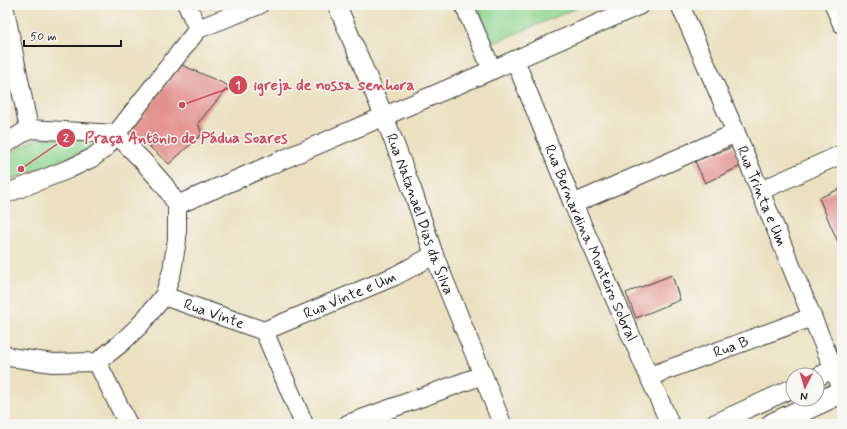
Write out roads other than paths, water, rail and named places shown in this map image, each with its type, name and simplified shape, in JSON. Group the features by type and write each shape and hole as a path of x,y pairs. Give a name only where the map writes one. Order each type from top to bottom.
{"main road":[{"path":"773,424 842,392"}],"street":[{"path":"187,5 198,29"},
{"path":"5,194 69,169 92,158 104,148 116,134 198,29 259,5"},
{"name":"Rua Natanael Dias da Silva","path":"337,5 384,116 413,192 434,255 502,424"},
{"path":"464,5 492,70"},
{"path":"177,205 640,5"},
{"name":"Rua Trinta e Um","path":"680,5 736,133 812,317 838,367 842,389"},
{"path":"834,5 842,24"},
{"path":"5,10 29,129"},
{"name":"Rua Bernardina Monteiro Sobral","path":"515,60 573,204 670,424"},
{"path":"5,144 29,129 116,134 165,186 177,205 177,239 172,271 164,296 139,326 120,344 97,362 53,363 6,360"},
{"path":"573,204 736,133"},
{"path":"760,191 842,154"},
{"name":"Rua Vinte e Um","path":"264,331 395,276 434,255"},
{"name":"Rua Vinte","path":"164,296 264,331"},
{"name":"Rua B","path":"650,376 812,317"},
{"path":"264,331 304,424"},
{"path":"97,362 128,424"},
{"path":"825,373 838,367"},
{"path":"348,424 483,375"},
{"path":"714,424 785,392"}],"place":[{"name":"igreja de nossa senhora","path":"182,105"},
{"name":"Praça Antônio de Pádua Soares","path":"21,169"}]}
